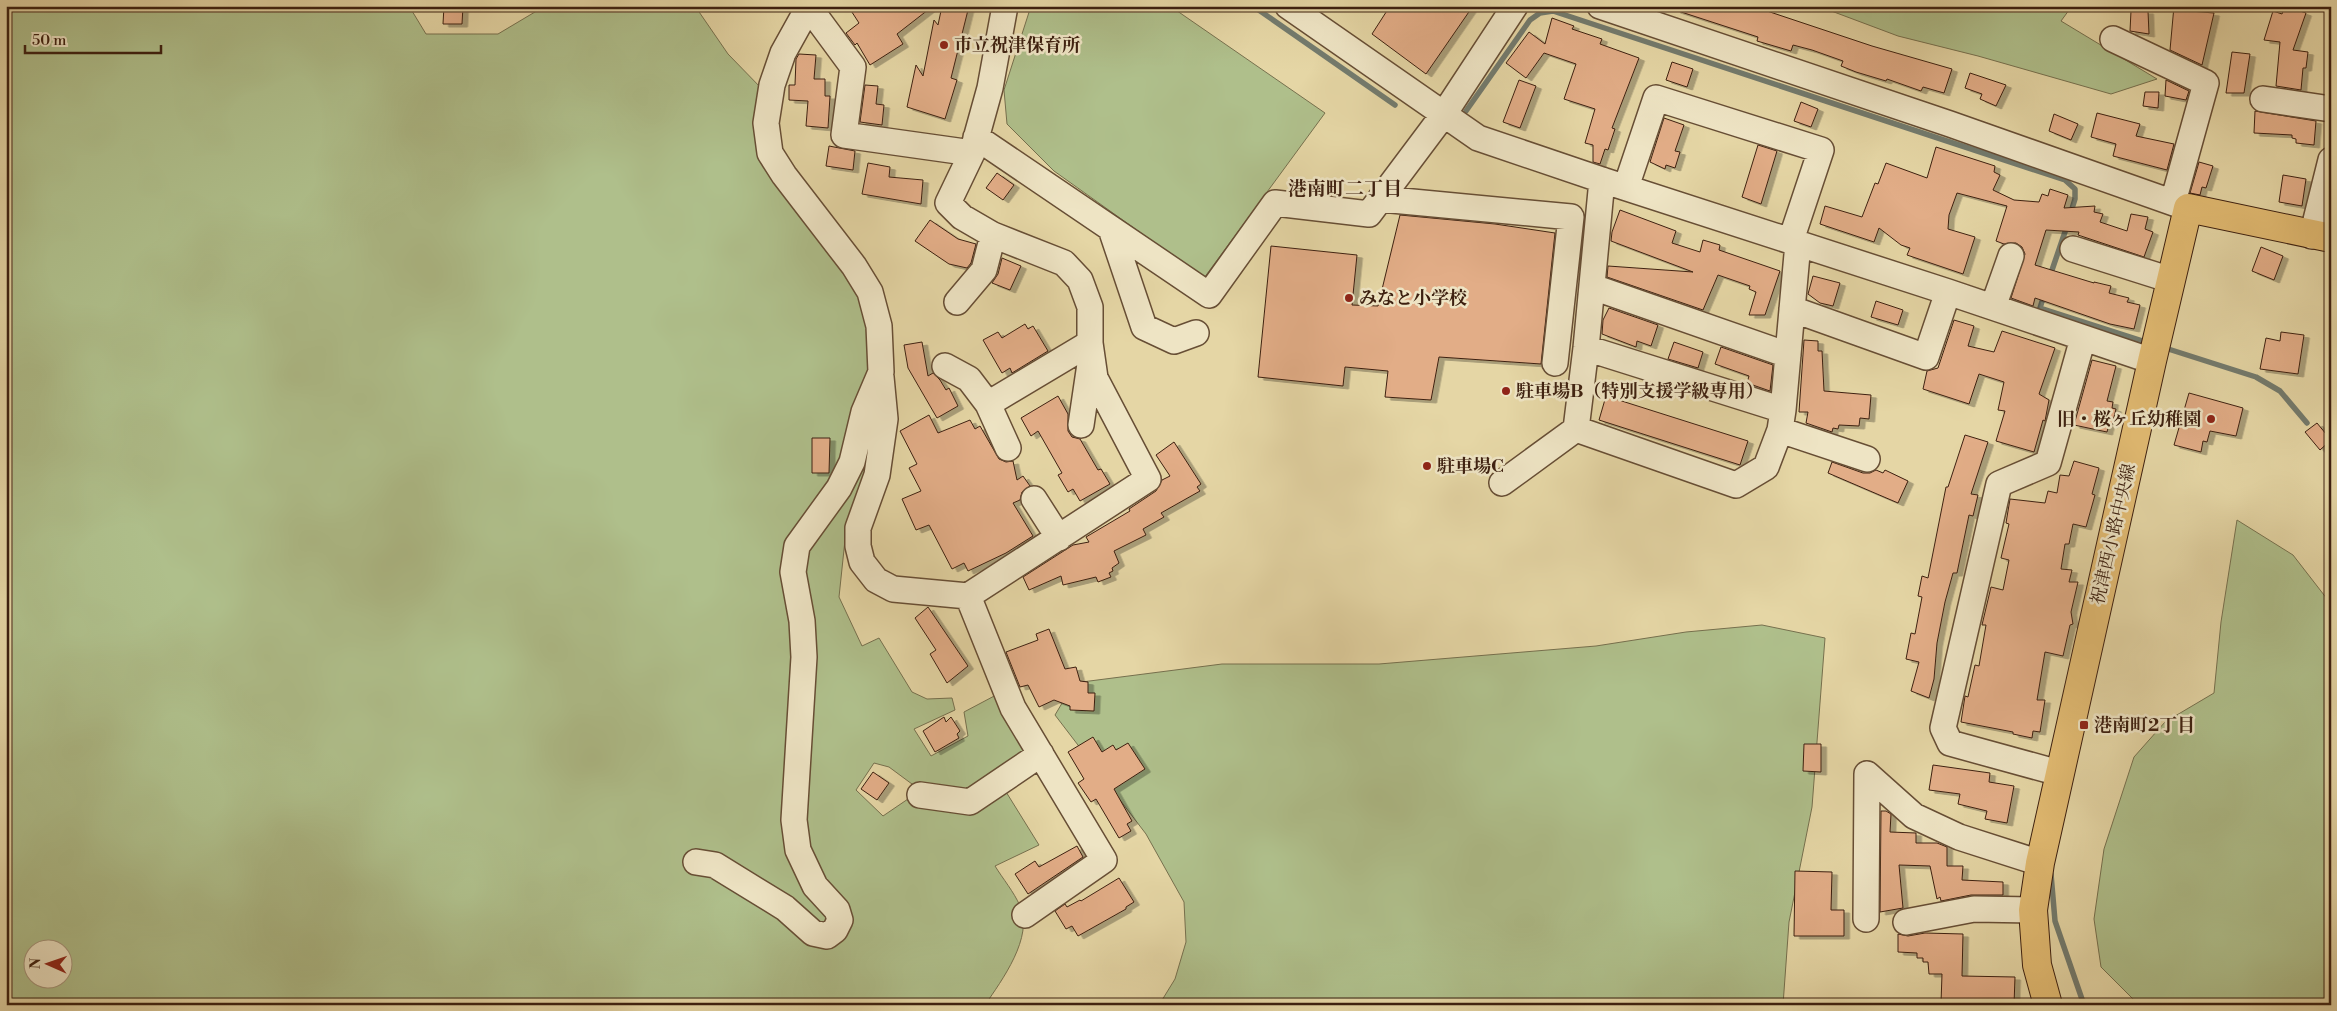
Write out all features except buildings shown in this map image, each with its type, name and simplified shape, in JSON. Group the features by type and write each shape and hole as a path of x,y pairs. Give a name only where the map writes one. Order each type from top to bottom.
{"main road":[{"path":"2180,205 2321,237"},
{"name":"祝津西小路中央線","path":"2048,1005 2037,965 2033,910 2040,863 2170,280 2180,205"}],"street":[{"path":"1005,6 990,88 974,145 948,203 962,217 993,235 1064,263 1080,280 1090,307 1091,351 1095,378 1148,479 968,596 893,589 876,580 862,562 858,546 858,528 877,475 885,419 880,372 879,326 870,292 854,266 784,175 770,153 766,123 772,85 783,53 806,10 852,67 844,136 974,145 1111,229 1208,295 1275,203 1369,214 1444,114 1516,6"},
{"path":"1288,6 1478,138 2152,361"},
{"path":"1600,6 1950,124 2180,205 2206,83 2113,39"},
{"path":"1576,429 1736,485 1766,468 1781,420 1792,309 1795,242 1820,150 1656,98 1626,187"},
{"path":"2264,99 2331,109"},
{"path":"2321,237 2331,160"},
{"path":"1502,483 1576,429 1593,287 1602,180"},
{"path":"1381,199 1571,217 1555,363"},
{"path":"1111,229 1144,327 1174,341 1196,333"},
{"path":"957,302 984,270 993,235"},
{"path":"2073,248 2170,280"},
{"path":"1993,307 2011,256"},
{"path":"1593,287 1788,355"},
{"path":"1792,309 1926,357 1948,292"},
{"path":"2059,774 1950,743 1943,728 1999,484 2048,463 2083,338"},
{"path":"1586,348 1781,420 1867,459"},
{"path":"988,404 1091,351"},
{"path":"1081,426 1091,351"},
{"path":"946,366 969,379 988,404 1008,448"},
{"path":"696,862 715,866 778,903 813,933 827,936 836,930 840,920 837,910 815,886 798,850 794,820 804,657 802,621 793,572 797,546 839,488 852,462 864,412 880,372"},
{"path":"1034,499 1059,538"},
{"path":"968,596 1013,708 1104,860 1025,915"},
{"path":"920,795 970,802 1040,754"},
{"path":"1866,920 1868,774 1914,816 1960,837 2040,863"},
{"path":"1906,922 1974,909 2033,910"}],"green space":[{"path":"6,6 409,6 426,34 498,34 545,6 695,6 728,54 763,90 762,139 866,294 873,474 845,540 839,597 862,646 879,638 912,692 927,699 952,698 955,710 914,729 931,756 968,736 964,712 998,694 1034,753 972,796 916,787 889,767 874,763 856,790 883,816 908,799 970,807 1003,787 1039,845 995,866 1020,906 1023,918 1023,931 1014,958 985,1005 6,1005"},
{"path":"1031,6 1170,6 1325,113 1204,278 1054,171 1007,124 1004,90"},
{"path":"1818,6 2072,6 2061,21 2157,79 2111,94 1978,56 1898,36"},
{"path":"2237,520 2293,555 2331,604 2331,1005 2144,1005 2134,1000 2101,967 2094,919 2104,849 2134,757 2165,722 2214,693 2221,622"},
{"path":"1762,625 1825,638 1812,807 1789,922 1783,1005 1159,1005 1175,979 1186,942 1184,902 1146,834 1055,715 1074,683 1222,664 1379,664 1596,646 1686,632"}],"waterway":[{"path":"1253,6 1395,105"},
{"path":"1466,111 1530,20 1540,13 1553,11 2065,180 2075,189 2075,199 2070,215"},
{"path":"2050,276 2067,226"},
{"path":"2044,295 2040,308 2149,343"},
{"path":"2162,347 2256,377 2280,391 2307,423"},
{"path":"2051,874 2055,921 2084,1005"}],"place":[{"name":"市立祝津保育所","path":"944,45"},
{"name":"みなと小学校","path":"1349,298"},
{"name":"駐車場B（特別支援学級専用）","path":"1506,391"},
{"name":"旧・桜ヶ丘幼稚園","path":"2211,419"},
{"name":"駐車場C","path":"1427,466"},
{"name":"港南町2丁目","path":"2084,725"}],"district":[{"name":"港南町二丁目","path":"1345,188"}]}
